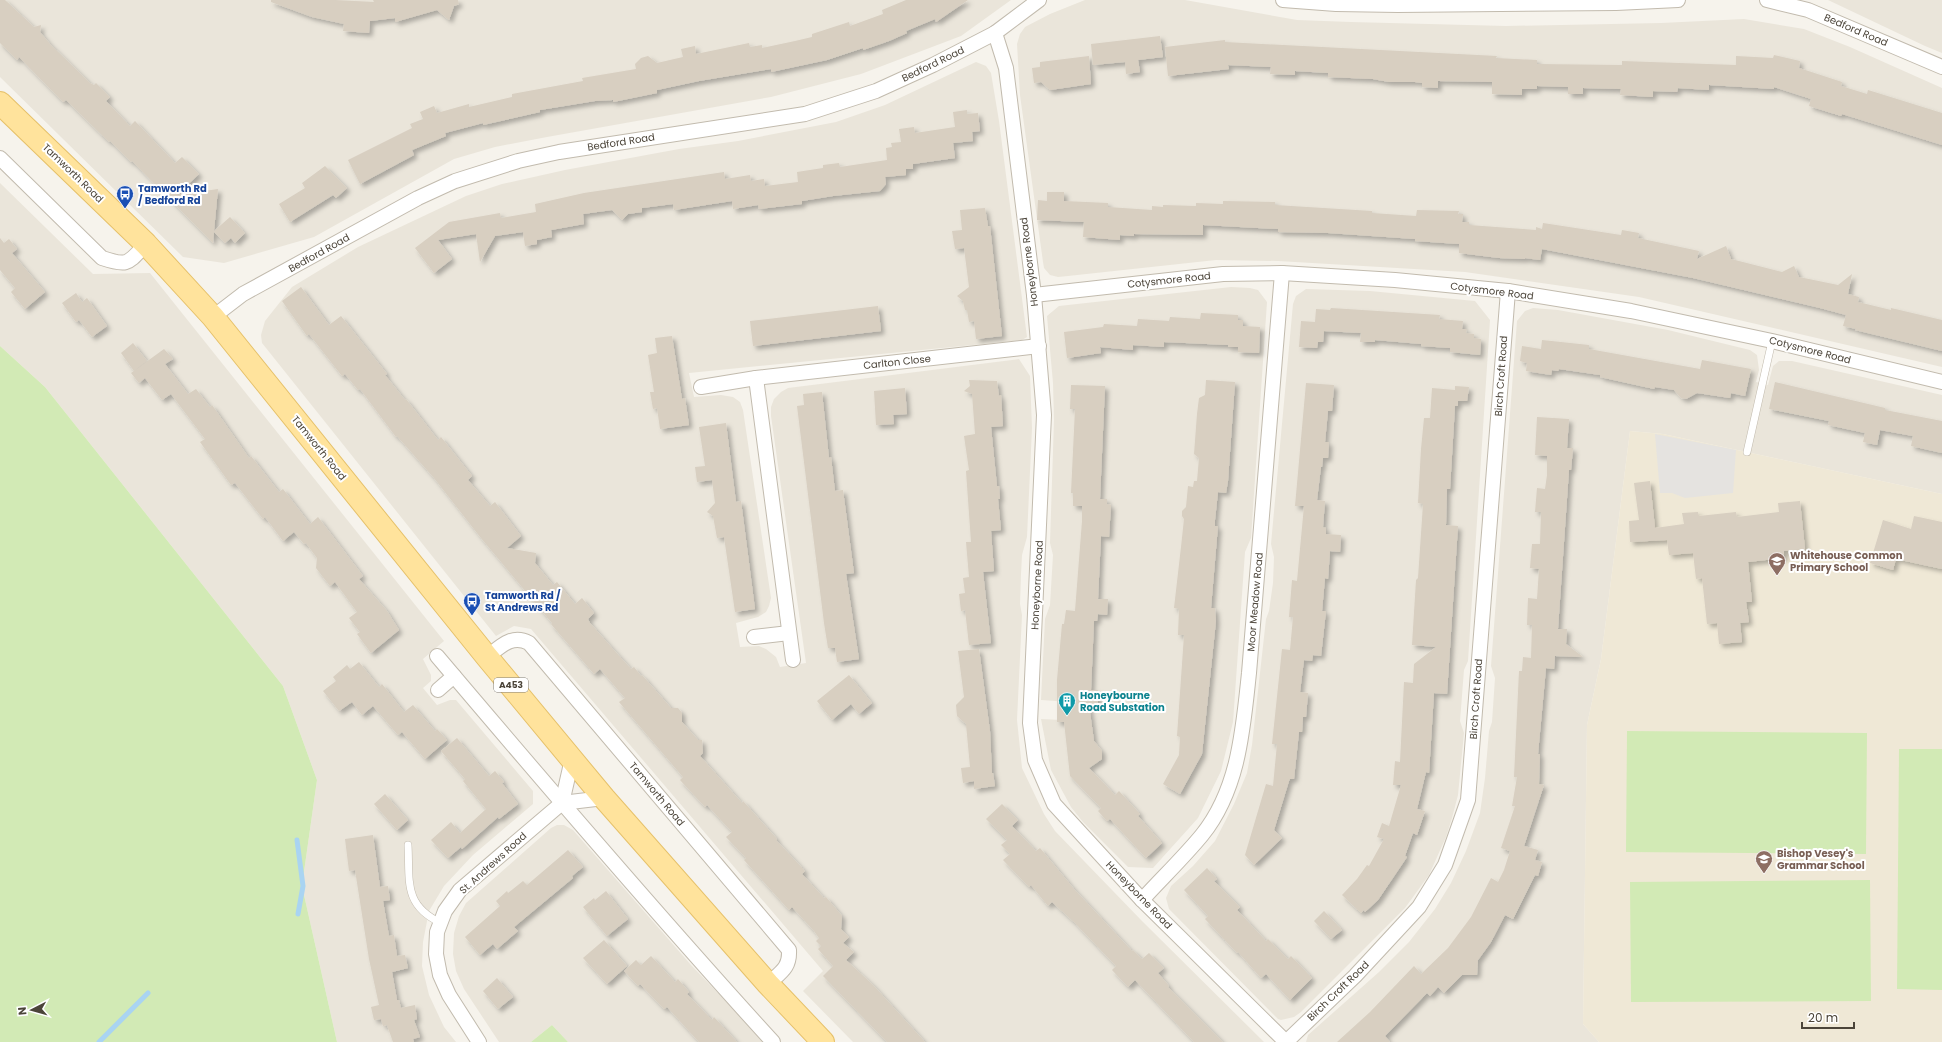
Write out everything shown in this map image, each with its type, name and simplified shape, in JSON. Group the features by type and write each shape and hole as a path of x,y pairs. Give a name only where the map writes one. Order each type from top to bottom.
{"main road":[{"name":"Tamworth Road","path":"0,103 146,244 213,317 487,656 604,798 768,984 823,1042"}],"street":[{"name":"Bedford Road","path":"213,317 243,294 418,198 455,181 518,161 559,152 805,114 876,91 933,65 995,33 1039,0"},
{"path":"1283,0 1336,4 1398,5 1505,2 1616,3 1678,0"},
{"name":"Bedford Road","path":"1768,0 1808,10 1942,67"},
{"name":"Honeyborne Road","path":"995,33 1006,68 1034,295 1044,415 1030,723 1035,760 1054,804 1142,900 1286,1042"},
{"path":"0,158 102,258 118,263 129,262 146,244"},
{"name":"Cotysmore Road","path":"1034,295 1207,275 1282,273 1395,280 1508,291 1631,311 1772,340 1942,382"},
{"name":"Moor Meadow Road","path":"1142,900 1202,834 1218,810 1232,780 1242,733 1250,665 1282,273"},
{"name":"Birch Croft Road","path":"1286,1042 1355,976 1420,908 1445,865 1468,800 1508,291"},
{"name":"Carlton Close","path":"702,386 756,378 1039,346"},
{"path":"756,378 793,660"},
{"path":"754,637 789,633"},
{"name":"Tamworth Road","path":"487,656 502,644 513,639 521,639 529,643 789,950 789,960 786,967 768,984"},
{"path":"437,656 562,803 710,973 773,1042"},
{"path":"438,690 454,676"},
{"path":"562,803 572,759"},
{"path":"562,803 604,798"},
{"name":"St. Andrews Road","path":"479,1042 449,995 440,975 436,954 437,932 445,911 460,890 562,803"}],"lane":[{"path":"1747,452 1772,340"},
{"path":"408,845 410,886 414,901 422,912 441,923"}],"shaded area":[{"path":"0,0 1011,0 961,36 861,74 771,97 495,147 454,159 314,237 224,263 183,257 0,77"},
{"path":"1085,0 1185,0 1297,20 1351,22 1506,26 1661,23 1744,19 1804,29 1850,47 1942,88 1942,367 1639,297 1465,272 1278,261 1216,260 1058,277 1050,275 1044,268 1043,262 1020,95 1017,44 1020,34 1025,27 1050,14"},
{"path":"1828,0 1942,0 1942,53 1925,46"},
{"path":"976,62 986,66 991,73 999,121 1027,337 1022,340 689,373 694,397 721,395 733,397 740,402 743,410 771,598 766,612 758,617 736,623 740,647 759,646 766,649 776,657 780,667 806,663 771,416 771,407 774,399 788,388 1019,359 1030,376 1032,428 1027,537 1022,555 1020,604 1022,615 1017,720 1022,768 1044,814 1055,831 1142,921 1264,1042 853,1042 803,991 823,971 531,629 514,626 496,636 262,343 261,335 265,321 292,287 358,247 466,196 502,184 565,170 679,149 738,141 836,122 885,105"},
{"path":"0,183 93,274 150,273 444,641 423,659 431,675 431,681 423,688 437,705 450,700 456,700 533,791 533,804 473,855 444,886 429,911 423,942 422,966 429,995 444,1027 456,1042 337,1042 302,886 317,780 283,686 45,387 0,346"},
{"path":"1231,287 1258,290 1267,302 1251,538 1245,552 1233,722 1221,771 1198,818 1153,868 1128,867 1083,822 1071,807 1051,770 1041,719 1083,721 1084,703 1041,700 1045,619 1050,605 1053,555 1050,543 1054,420 1053,383 1047,316 1059,306"},
{"path":"1306,289 1370,291 1475,301 1490,320 1468,661 1464,670 1460,721 1464,733 1458,795 1452,818 1446,837 1429,875 1405,908 1301,1012 1294,1017 1281,1020 1278,1019 1169,909 1166,898 1171,886 1193,866 1215,841 1234,804 1247,773 1252,745 1266,619 1269,611 1273,583 1274,557 1271,544 1293,304 1296,296"},
{"path":"1533,308 1558,310 1668,330 1750,350 1757,355 1759,370 1756,382 1768,385 1773,366 1779,361 1792,361 1942,395 1942,494 1663,434 1630,431 1601,659 1587,725 1583,1024 1599,1042 1306,1042 1308,1035 1379,972 1409,942 1435,909 1451,883 1466,851 1480,813 1489,731 1492,722 1495,678 1491,666 1517,321 1525,311"},
{"name":"Bishop Vesey's Grammar School","path":"1630,431 1663,434 1942,494 1942,1042 1599,1042 1583,1024 1587,725 1601,659"},
{"path":"1655,434 1736,450 1733,493 1685,498 1672,493 1660,493"},
{"path":"557,825 564,825 573,830 691,965 765,1042 568,1042 552,1025 531,1042 499,1042 464,989 456,971 453,954 454,933 459,916 466,903 551,828"}],"green space":[{"path":"0,346 45,387 283,686 317,780 302,886 337,1042 0,1042"},
{"path":"1627,731 1867,733 1866,854 1626,852"},
{"path":"1899,749 1942,749 1942,990 1897,989"},
{"path":"1870,880 1871,1001 1631,1002 1630,882"},
{"path":"552,1025 568,1042 531,1042"}],"building":[{"path":"0,0 5,0 34,27 41,25 40,32 50,44 90,83 94,85 96,83 110,97 106,101 130,126 135,121 175,163 182,157 199,174 177,195 218,189 214,231 230,217 245,233 235,243 231,238 225,243 214,232 213,243 132,161 131,162 110,141 109,142 66,100 63,102 19,57 17,60 0,43"},
{"path":"271,0 335,0 374,2 373,0 458,0 459,4 454,6 449,20 437,10 395,22 395,18 370,21 369,33 343,31 344,24 312,17 271,2"},
{"path":"906,0 968,0 936,22 935,19 906,31 907,33 889,41 827,60 771,72 771,69 699,81 657,90 657,93 613,102 613,100 595,101 540,110 540,112 483,125 483,123 445,133 446,136 412,150 414,155 360,184 348,160 412,128 410,124 423,119 420,112 434,106 437,113 469,104 469,107 512,97 512,94 583,81 582,78 636,69 635,64 641,58 648,56 657,63 683,57 681,49 695,46 696,54 749,43 750,47 762,45 762,48 795,41 812,37 812,34 849,22 850,26 883,14 882,10"},
{"path":"1160,36 1163,57 1138,60 1140,72 1126,74 1125,62 1093,65 1091,44"},
{"path":"1225,40 1225,42 1497,56 1496,58 1537,60 1537,64 1622,65 1622,61 1736,65 1736,56 1773,58 1774,55 1800,61 1799,68 1842,82 1841,86 1867,94 1868,90 1942,113 1942,145 1842,114 1841,116 1809,106 1811,99 1774,87 1774,89 1709,85 1709,90 1678,88 1677,92 1653,91 1653,97 1620,95 1621,89 1583,88 1583,94 1568,94 1568,87 1537,86 1537,89 1522,89 1522,95 1492,94 1492,82 1438,81 1438,88 1422,87 1422,83 1415,82 1389,82 1373,79 1328,77 1328,73 1295,71 1295,75 1270,74 1271,67 1228,65 1229,69 1168,76 1165,47"},
{"path":"1089,56 1091,84 1050,90 1041,82 1034,83 1032,68 1040,67 1040,62"},
{"path":"967,110 967,114 978,113 980,131 972,132 973,141 953,143 955,158 913,164 913,169 906,169 906,175 885,177 886,184 880,191 833,196 802,201 802,204 759,209 758,205 733,209 732,201 674,210 673,204 642,208 642,212 628,214 622,220 612,210 583,214 584,224 551,230 552,237 537,240 537,244 525,246 523,232 495,236 480,262 476,234 438,240 452,259 434,273 415,248 449,222 500,213 501,218 536,212 535,204 584,193 724,172 725,179 750,175 751,181 764,179 765,186 798,182 797,172 823,168 823,165 839,163 840,167 887,160 886,148 892,147 891,143 901,142 899,129 914,127 915,133 955,127 953,112"},
{"path":"325,166 347,188 336,198 333,195 290,222 279,204 305,188 302,183"},
{"path":"1047,192 1064,192 1064,201 1108,203 1108,207 1152,210 1152,206 1196,206 1196,203 1223,204 1223,201 1275,202 1275,205 1372,211 1372,213 1416,216 1417,210 1459,211 1458,214 1463,214 1462,222 1469,222 1469,225 1536,230 1536,227 1542,229 1543,223 1621,235 1622,230 1639,233 1638,238 1699,251 1697,259 1726,246 1731,259 1782,272 1794,266 1799,277 1838,285 1852,274 1848,294 1859,297 1858,302 1942,320 1942,351 1843,326 1846,315 1820,308 1693,278 1542,249 1540,260 1525,258 1499,258 1459,253 1459,244 1415,241 1415,239 1328,233 1278,232 1278,229 1203,225 1203,235 1134,234 1134,236 1120,235 1120,240 1083,237 1084,222 1037,220 1038,200 1047,201"},
{"path":"985,208 988,226 990,226 1002,336 976,339 974,321 969,322 967,310 965,310 963,301 957,296 969,287 964,248 955,249 952,231 962,230 960,210"},
{"path":"0,238 4,243 9,239 17,249 12,253 45,292 25,309 11,292 15,288 0,270"},
{"path":"301,287 329,325 341,316 387,374 385,375 405,400 406,399 438,440 441,437 472,476 468,480 490,506 495,502 521,536 507,548 536,553 535,563 553,585 557,582 575,604 582,598 594,613 588,619 590,623 631,669 634,667 671,708 678,708 682,713 682,722 698,740 702,740 703,753 700,756 777,839 776,840 805,871 802,874 824,898 826,897 842,916 841,929 849,937 843,943 854,952 846,960 873,985 925,1042 887,1042 823,976 833,966 818,949 821,946 816,941 819,938 814,931 792,907 789,910 744,860 746,858 726,837 732,832 707,805 705,807 680,780 683,777 619,702 625,698 600,669 594,674 551,624 552,623 481,538 434,478 397,436 396,437 360,389 358,390 345,374 342,376 309,334 307,336 282,301"},
{"path":"76,293 82,302 87,298 107,326 92,337 79,320 76,322 62,303"},
{"path":"878,306 881,331 753,346 750,321"},
{"path":"1331,308 1440,315 1439,319 1463,321 1462,329 1467,329 1466,333 1474,334 1474,338 1481,339 1480,355 1450,352 1450,348 1421,346 1421,344 1375,340 1375,342 1360,342 1361,333 1324,331 1323,342 1318,342 1317,348 1299,347 1301,321 1315,322 1316,309 1330,310"},
{"path":"1201,313 1238,315 1238,320 1243,320 1243,326 1260,327 1259,353 1238,352 1238,347 1228,347 1228,345 1164,342 1164,347 1133,345 1133,350 1100,347 1101,353 1067,358 1064,332 1103,327 1104,324 1137,326 1138,319 1169,321 1170,317 1200,319"},
{"path":"672,336 682,399 685,398 689,425 660,429 657,408 653,409 650,392 654,392 648,355 657,353 655,338"},
{"path":"1542,340 1589,345 1589,349 1700,369 1702,360 1751,369 1745,396 1731,393 1730,398 1697,393 1686,399 1681,398 1674,390 1655,387 1654,389 1600,377 1600,375 1559,369 1558,371 1552,370 1551,375 1526,371 1527,363 1520,361 1522,346 1541,349"},
{"path":"133,343 147,361 134,371 121,353"},
{"path":"164,349 173,359 165,364 188,394 196,389 210,407 212,405 249,458 251,456 279,492 283,489 310,524 318,517 363,576 359,579 387,611 399,630 371,653 357,634 360,632 349,618 357,612 335,582 330,586 316,568 317,558 306,543 304,544 294,532 283,541 265,517 263,519 235,483 231,485 200,442 205,439 171,394 162,400 145,378 139,383 131,373"},
{"path":"969,380 997,381 999,396 1001,395 1003,426 991,427 997,486 999,486 1000,499 998,499 1001,530 991,531 994,571 983,572 991,643 969,645 965,610 961,611 959,594 965,593 963,578 969,577 966,542 971,542 966,471 969,470 964,436 975,434 972,394 964,391 970,386"},
{"path":"1206,380 1235,382 1228,481 1226,493 1218,492 1215,520 1215,526 1218,526 1211,608 1215,608 1216,621 1202,754 1180,794 1163,784 1179,755 1180,737 1177,736 1184,635 1178,635 1179,609 1174,608 1184,519 1182,516 1182,511 1186,507 1188,486 1193,487 1194,481 1197,481 1199,458 1194,454 1197,414 1199,398 1205,395"},
{"path":"1775,382 1885,408 1885,410 1942,421 1942,453 1911,446 1913,436 1880,430 1877,445 1863,442 1865,433 1828,425 1829,421 1769,409"},
{"path":"1306,383 1334,385 1332,411 1328,411 1325,442 1329,442 1328,458 1323,458 1317,500 1325,501 1323,527 1326,528 1326,534 1341,535 1340,552 1330,551 1328,579 1325,578 1322,611 1326,611 1321,656 1313,655 1312,661 1304,660 1300,692 1308,693 1306,717 1303,717 1302,732 1299,732 1294,779 1290,779 1289,781 1274,830 1282,838 1254,865 1245,855 1266,784 1273,786 1277,744 1272,744 1282,649 1290,650 1293,617 1289,617 1292,580 1297,581 1304,506 1295,506"},
{"path":"1071,385 1105,386 1100,499 1107,499 1107,504 1111,505 1109,537 1101,536 1098,599 1108,599 1107,615 1098,614 1097,621 1094,621 1091,690 1098,690 1098,705 1089,705 1094,741 1102,751 1102,759 1089,768 1115,795 1119,791 1140,814 1138,816 1162,843 1146,858 1110,819 1107,821 1098,811 1101,808 1070,776 1064,722 1057,722 1057,680 1062,624 1064,624 1066,610 1075,611 1082,521 1082,506 1073,506 1073,493 1071,493 1075,409 1070,409"},
{"path":"1455,386 1469,387 1467,401 1458,401 1458,406 1455,406 1450,489 1447,489 1446,525 1458,526 1447,694 1434,693 1429,773 1426,772 1417,809 1425,811 1417,835 1413,833 1405,856 1407,857 1378,900 1365,912 1364,910 1361,913 1342,895 1357,879 1367,865 1369,866 1384,839 1377,837 1382,823 1389,826 1401,785 1393,785 1395,761 1400,762 1404,682 1413,683 1414,664 1436,647 1412,645 1423,504 1418,503 1421,449 1424,418 1430,418 1432,388 1455,390"},
{"path":"905,388 907,414 893,415 894,424 876,425 874,391"},
{"path":"822,392 829,458 831,457 835,491 843,490 854,573 846,574 859,659 837,662 835,648 828,648 824,623 797,406 804,405 803,394"},
{"path":"1537,417 1569,419 1567,448 1573,448 1571,470 1569,470 1558,629 1567,629 1566,644 1583,657 1555,656 1554,669 1546,668 1538,754 1540,754 1539,784 1544,785 1524,846 1538,850 1535,860 1542,862 1538,876 1535,875 1513,919 1505,915 1491,942 1478,960 1477,975 1462,975 1444,993 1438,987 1430,996 1427,993 1385,1036 1390,1042 1337,1042 1370,1012 1414,966 1421,974 1448,948 1471,917 1491,878 1498,882 1504,870 1510,851 1501,848 1515,806 1512,806 1517,777 1514,777 1519,671 1522,671 1523,657 1531,658 1532,625 1527,625 1528,598 1537,599 1539,569 1530,568 1532,544 1540,544 1541,512 1535,512 1537,488 1545,489 1547,475 1547,456 1535,455"},
{"path":"726,423 736,502 741,501 755,609 735,612 724,537 717,538 713,516 707,512 715,503 712,480 697,482 695,467 705,466 699,427"},
{"path":"1650,481 1655,528 1684,524 1682,513 1698,512 1699,516 1736,512 1737,517 1779,512 1778,503 1800,501 1805,549 1784,551 1784,558 1748,562 1752,602 1746,602 1749,622 1740,623 1742,642 1719,644 1717,623 1707,624 1702,578 1696,579 1693,553 1669,555 1667,540 1630,542 1629,521 1639,520 1634,483"},
{"path":"1914,516 1942,522 1942,569 1896,559 1893,570 1870,563 1883,520 1911,529"},
{"path":"979,649 990,731 992,773 995,786 974,789 974,781 963,783 961,768 970,767 966,724 957,716 956,705 964,697 958,651"},
{"path":"359,662 379,687 382,684 404,712 413,705 435,731 437,729 447,740 425,759 402,732 398,735 373,706 362,715 352,702 339,711 323,691 336,681 333,677 347,665 350,669"},
{"path":"849,675 872,703 859,714 851,704 832,720 817,701"},
{"path":"457,738 489,776 495,771 518,804 499,819 498,817 462,849 461,847 448,858 431,840 451,822 460,833 486,809 463,781 465,779 441,751"},
{"path":"385,794 408,820 397,830 374,804"},
{"path":"1002,804 1018,820 1012,826 1036,851 1040,848 1074,889 1132,951 1133,950 1142,959 1149,953 1164,968 1158,973 1169,986 1168,987 1223,1042 1194,1042 1135,980 1128,987 1112,970 1116,966 1074,922 1052,902 1048,906 1031,885 1029,887 1003,860 1010,854 1001,845 1007,840 986,819"},
{"path":"373,835 380,887 388,886 390,900 383,901 389,936 394,935 397,956 405,955 408,968 392,972 397,1000 399,1000 401,1008 415,1005 417,1019 414,1020 420,1037 413,1039 414,1042 393,1042 387,1025 383,1026 381,1019 374,1020 371,1007 379,1005 369,959 355,870 349,871 345,839"},
{"path":"568,850 583,867 572,876 573,878 514,927 518,931 497,949 493,944 480,955 465,937 500,906 496,901 507,891 508,893 523,881 527,885"},
{"path":"1207,868 1217,879 1214,881 1240,907 1237,910 1266,941 1268,939 1288,959 1291,956 1312,978 1290,1000 1266,974 1261,978 1238,952 1237,953 1205,919 1208,916 1184,890"},
{"path":"606,891 628,919 607,936 583,907"},
{"path":"1324,911 1342,930 1331,939 1314,921"},
{"path":"604,940 627,966 607,984 583,958"},
{"path":"651,956 675,982 678,979 689,992 687,994 712,1020 714,1017 737,1042 699,1042 667,1007 664,1009 640,984 638,986 624,971 636,960 641,965"},
{"path":"497,978 513,997 498,1009 483,991"}],"waterway":[{"path":"297,840 303,886 298,914"},
{"path":"99,1042 148,993"}],"place":[{"name":"Tamworth Rd / Bedford Rd","path":"125,209"},
{"name":"Whitehouse Common Primary School","path":"1777,576"},
{"name":"Tamworth Rd / St Andrews Rd","path":"472,616"},
{"name":"Honeybourne Road Substation","path":"1067,716"},
{"name":"Bishop Vesey's Grammar School","path":"1764,874"}]}
